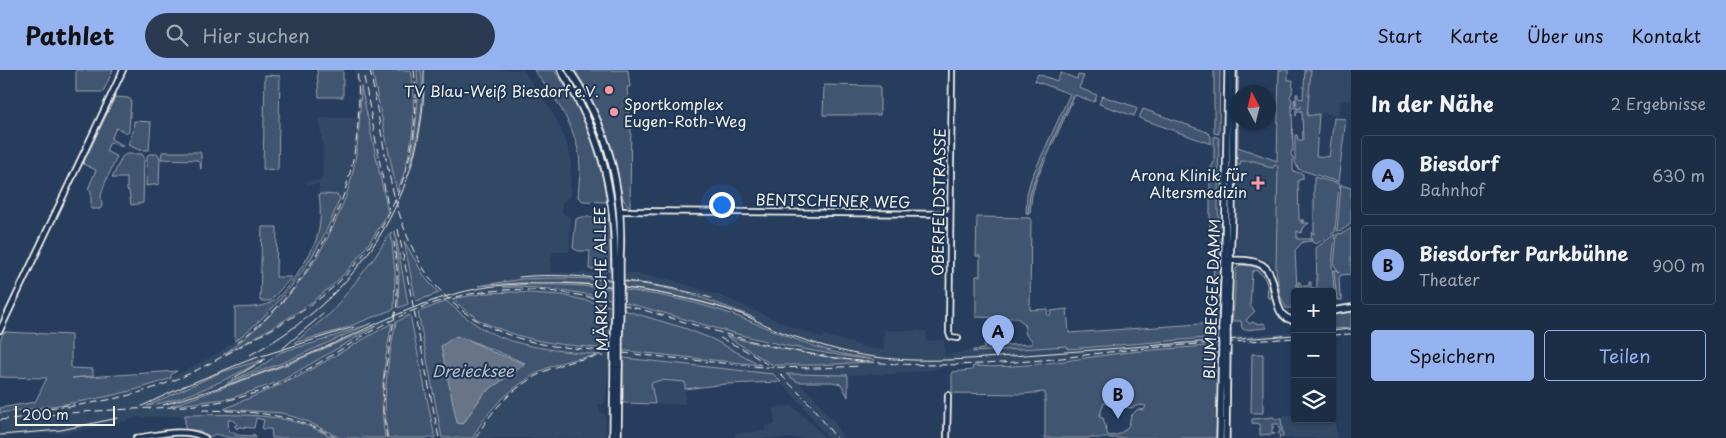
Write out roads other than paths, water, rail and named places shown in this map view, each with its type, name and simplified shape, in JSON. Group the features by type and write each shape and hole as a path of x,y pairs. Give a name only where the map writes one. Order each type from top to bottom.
{"main road":[{"name":"MÄRKISCHE ALLEE","path":"561,70 581,104 599,147 609,183 618,259"},
{"name":"MÄRKISCHE ALLEE","path":"569,70 584,93 605,141 615,174 622,210 618,259 616,366 618,438"},
{"name":"BLUMBERGER DAMM","path":"1228,70 1228,260"},
{"name":"BLUMBERGER DAMM","path":"1226,438 1225,329 1233,70"},
{"path":"612,210 622,210"},
{"path":"1228,260 1256,262 1268,270 1272,276 1280,313 1286,318 1291,319"},
{"path":"1336,309 1351,307"},
{"name":"BLUMBERGER DAMM","path":"1220,438 1225,348"},
{"name":"MÄRKISCHE ALLEE","path":"613,438 616,412"}],"street":[{"path":"0,330 123,70"},
{"name":"OBERFELDSTRASSE","path":"952,70 949,333 951,337 958,338"},
{"name":"BENTSCHENER WEG","path":"622,210 950,214"},
{"path":"948,395 948,438"},
{"path":"136,438 184,433 205,438"}],"water":[{"name":"Dreiecksee","path":"456,336 525,364 483,394 463,424 457,423 441,346"}],"waterway":[{"path":"1028,213 1034,181 1073,95"}],"tram line":[{"path":"250,355 289,331 323,304 353,272 379,238 399,200 413,159 422,116 424,70"},
{"path":"519,277 564,276 608,279 660,286 711,298"},
{"path":"163,405 275,368 405,311 453,294 504,285 532,283 561,283 624,288 686,298 741,314 784,333 828,347 862,355 895,359 976,359 1291,335"},
{"path":"283,348 323,314"},
{"path":"182,387 252,359 354,327"},
{"path":"1336,331 1351,329"},
{"path":"232,379 264,360"},
{"path":"142,406 187,385"},
{"path":"0,435 61,430 118,418"}],"railway":[{"path":"236,343 266,318 292,290 315,257 333,223 346,186 355,148 359,109 357,70"},
{"path":"370,70 397,207 412,246 432,281 461,310 501,332 553,346 762,367 820,368 861,366"},
{"path":"67,407 137,393 182,377 291,318 315,302 340,280 362,256 381,229 396,199 406,168 413,136 416,103 414,70"},
{"path":"364,77 389,212"},
{"path":"398,229 439,438"},
{"path":"387,438 383,411 384,378 397,303 397,270 394,242"},
{"path":"0,420 85,412 186,406 240,397 288,380 386,323 417,309 468,294 503,290 534,290 595,298 780,348 865,362 935,365 1006,363 1149,348 1291,338"},
{"path":"1336,335 1351,334"},
{"path":"720,338 745,350 767,364"},
{"path":"476,438 499,405 528,380 563,364 603,356"},
{"path":"780,374 811,405 836,438"},
{"path":"37,410 74,404"},
{"path":"202,410 237,411 288,418 304,423 336,438"}],"place":[{"name":"TV Blau-Weiß Biesdorf e.V.","path":"609,90"},
{"name":"Sportkomplex Eugen-Roth-Weg","path":"614,112"},
{"name":"Arona Klinik für Altersmedizin","path":"1258,183"},
{"name":"Biesdorf","path":"998,356"},
{"name":"Biesdorfer Parkbühne","path":"1118,419"}]}
